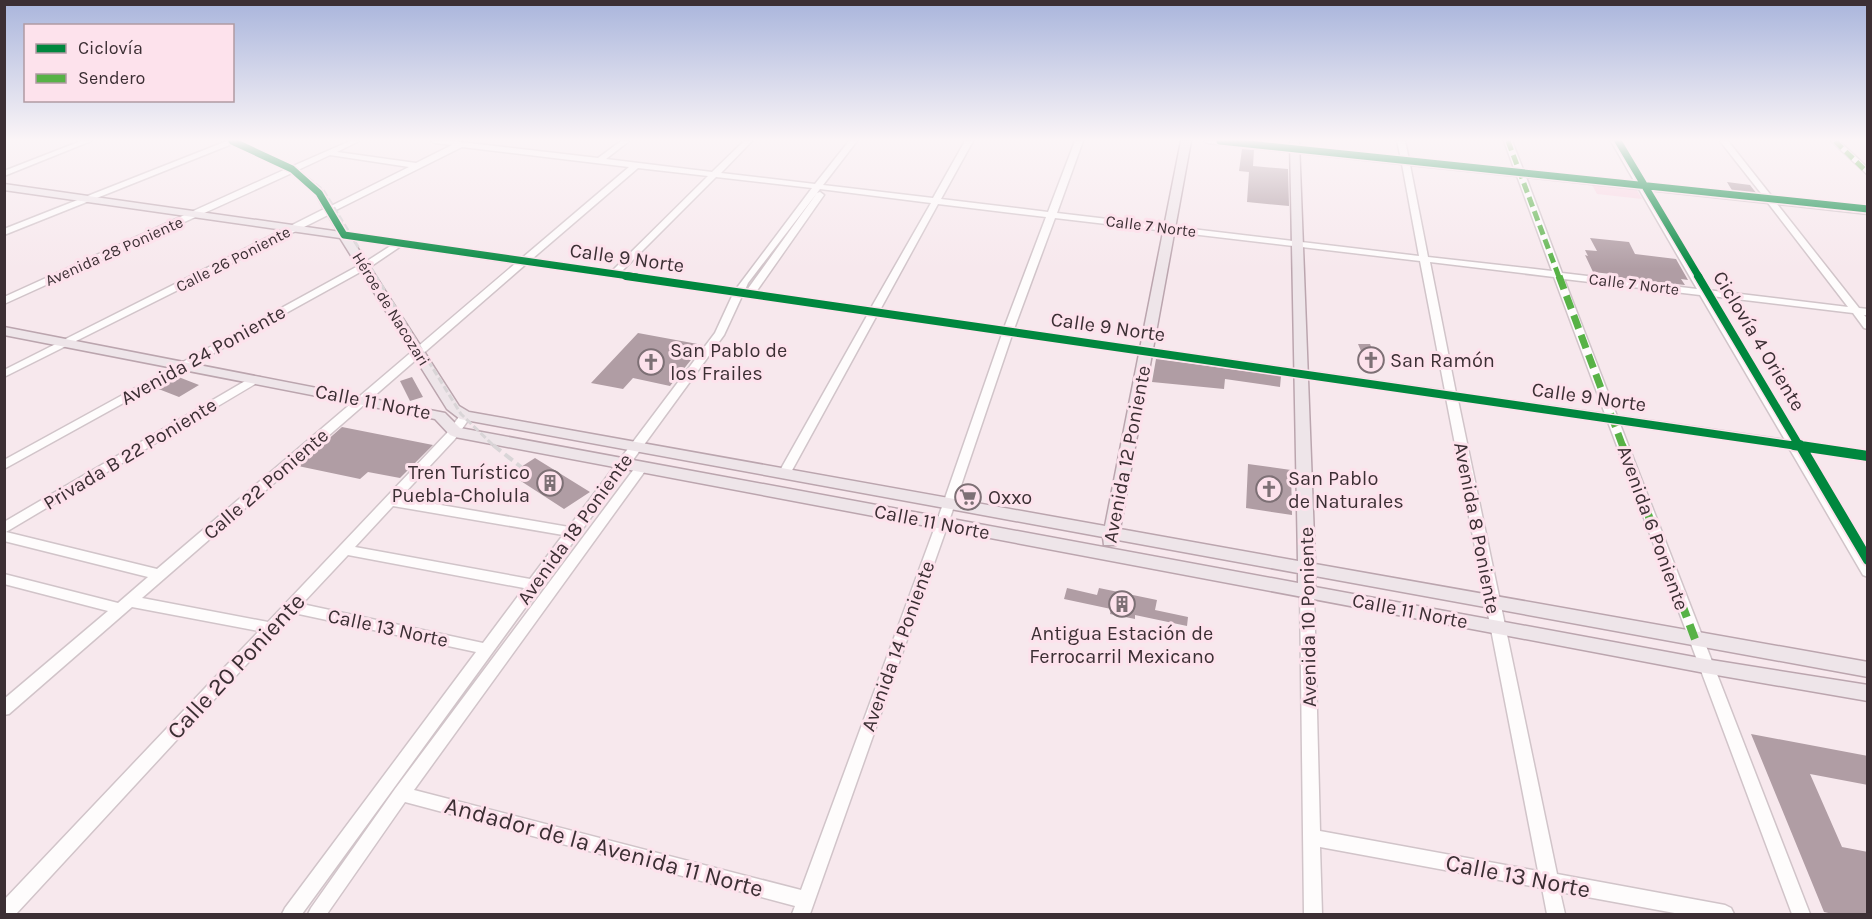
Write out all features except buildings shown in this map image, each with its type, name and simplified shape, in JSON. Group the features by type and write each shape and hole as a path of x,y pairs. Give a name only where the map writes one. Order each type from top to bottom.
{"main road":[{"name":"Avenida 12 Poniente","path":"1107,554 1178,184"},
{"name":"Avenida 10 Poniente","path":"1296,184 1307,592"},
{"name":"Calle 9 Norte","path":"4,187 344,235"},
{"name":"Héroe de Nacozari","path":"344,235 454,409 465,416"},
{"name":"Calle 11 Norte","path":"4,331 440,416 455,432 1705,666 1868,693"},
{"name":"Calle 11 Norte","path":"465,416 1868,670"}],"street":[{"path":"4,232 126,184"},
{"name":"Avenida 28 Poniente","path":"4,301 262,184"},
{"name":"Héroe de Nacozari","path":"308,184 319,193 331,210 344,235"},
{"name":"Calle 26 Poniente","path":"4,374 383,184"},
{"name":"Calle 22 Poniente","path":"4,709 614,184"},
{"path":"614,274 703,184"},
{"name":"Calle 7 Norte","path":"789,184 1868,312"},
{"name":"Avenida 18 Poniente","path":"291,915 720,333 744,293 753,270 824,184"},
{"name":"Avenida 18 Poniente","path":"821,188 825,184"},
{"path":"784,474 944,184"},
{"name":"Avenida 14 Poniente","path":"804,907 942,524 1008,331 1063,184"},
{"name":"Avenida 8 Poniente","path":"1410,184 1496,627 1556,915"},
{"name":"Avenida 6 Poniente","path":"1525,184 1801,915"},
{"path":"1612,184 1868,211"},
{"path":"1639,184 1868,572"},
{"path":"1757,184 1868,327"},
{"name":"Avenida 18 Poniente","path":"744,293 765,272 788,240 798,218"},
{"name":"Calle 9 Norte","path":"344,235 1868,456"},
{"path":"777,238 788,240"},
{"name":"Avenida 24 Poniente","path":"4,465 363,266 400,243"},
{"path":"764,255 776,256"},
{"path":"753,270 765,272"},
{"name":"Privada B 22 Poniente","path":"4,528 256,379"},
{"name":"Calle 20 Poniente","path":"4,915 455,432 465,416"},
{"name":"Avenida 18 Poniente","path":"317,915 401,794 641,468"},
{"path":"390,501 572,532"},
{"path":"4,536 160,575"},
{"path":"345,550 533,585"},
{"path":"4,579 125,605 271,628"},
{"name":"Avenida 10 Poniente","path":"1307,592 1313,915"},
{"name":"Calle 13 Norte","path":"291,608 486,649"},
{"name":"Andador de la Avenida 11 Norte","path":"401,794 804,907"},
{"name":"Calle 13 Norte","path":"1311,837 1725,915"}],"shaded area":[{"path":"1591,184 1635,187 1642,199 1597,194"}],"railway":[{"path":"315,184 323,190 461,414 495,447"},
{"path":"493,445 521,467"}],"marked path":[{"path":"1524,184 1695,639"}],"cycle path":[{"path":"309,184 319,193 344,235 1868,456"},
{"path":"1629,184 1868,209"},
{"name":"Ciclovía 4 Oriente","path":"1644,184 1868,560"}],"place":[{"name":"San Ramón","path":"1371,360"},
{"name":"San Pablo de los Frailes","path":"651,362"},
{"name":"Tren Turístico Puebla-Cholula","path":"550,483"},
{"name":"San Pablo de Naturales","path":"1269,489"},
{"name":"Oxxo","path":"968,497"},
{"name":"Antigua Estación de Ferrocarril Mexicano","path":"1122,604"}]}
